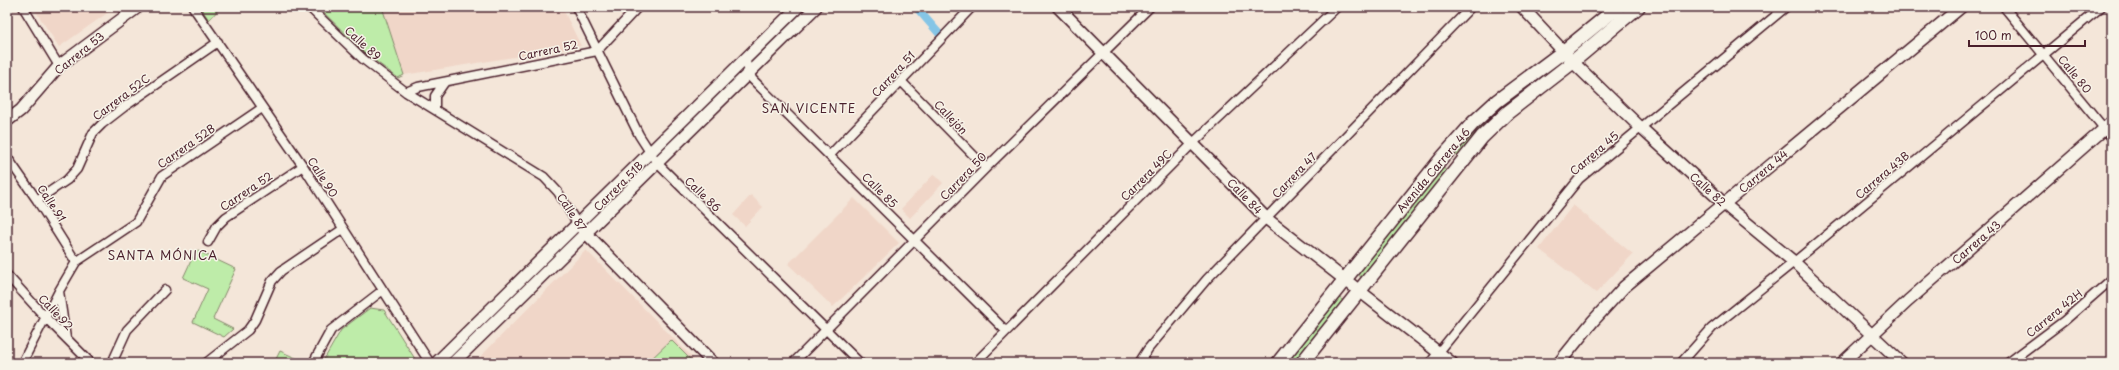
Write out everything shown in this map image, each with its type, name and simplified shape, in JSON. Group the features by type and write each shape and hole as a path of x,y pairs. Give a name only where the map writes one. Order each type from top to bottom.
{"main road":[{"name":"Carrera 53","path":"7,121 21,110 59,66 138,7"},
{"name":"Carrera 51B","path":"436,363 798,7"},
{"name":"Carrera 51B","path":"453,363 816,7"},
{"name":"Calle 84","path":"1058,7 1267,218 1452,363"},
{"name":"Calle 82","path":"1522,7 1573,61 1641,128 1724,204 1794,262 1902,363"},
{"name":"Avenida Carrera 46","path":"1278,363 1442,158 1497,101 1564,51 1618,7"},
{"name":"Avenida Carrera 46","path":"1302,363 1492,126 1638,7"},
{"name":"Carrera 44","path":"1559,363 1593,321 1624,287 1961,7"},
{"name":"Carrera 43","path":"1842,363 2108,125"},
{"path":"1442,158 1456,170"},
{"name":"Calle 87","path":"578,225 714,363"}],"street":[{"path":"23,7 59,66"},
{"name":"Calle 90","path":"193,7 303,166 430,363"},
{"name":"Calle 89","path":"308,7 363,59 406,92"},
{"name":"Calle 86","path":"576,7 639,135 657,163 860,363"},
{"path":"597,51 638,7"},
{"name":"Carrera 51","path":"830,155 972,7"},
{"name":"Carrera 50","path":"793,363 986,168 1150,7"},
{"name":"Carrera 49C","path":"975,363 1193,142 1337,7"},
{"name":"Carrera 47","path":"1139,363 1148,349 1207,279 1471,7"},
{"name":"Carrera 45","path":"1430,363 1579,179 1786,7"},
{"name":"Calle 80","path":"2004,7 2108,125 2112,138"},
{"name":"Carrera 43B","path":"1681,363 1712,328 1794,262 2101,7"},
{"name":"Carrera 52C","path":"37,200 67,180 77,169 94,133 102,124 218,42"},
{"name":"Carrera 52","path":"406,92 418,87 597,51"},
{"name":"Calle 85","path":"745,60 752,78 1006,331"},
{"name":"Callejón","path":"901,81 986,168"},
{"path":"434,109 435,96 444,82"},
{"name":"Calle 87","path":"406,92 544,177 558,192 578,225"},
{"name":"Carrera 52B","path":"22,363 59,290 76,262 136,222 162,176 262,108"},
{"name":"Calle 91","path":"7,157 37,200 76,262"},
{"name":"Carrera 52","path":"208,242 217,226 226,217 303,166"},
{"path":"206,363 248,330 255,320 272,281 281,271 343,229"},
{"name":"Calle 92","path":"7,275 46,318 91,363"},
{"name":"Carrera 42H","path":"2008,363 2064,321 2112,279"},
{"path":"59,290 66,338"},
{"path":"112,363 127,330 137,317 166,290"},
{"path":"313,363 331,330 383,290"}],"shaded area":[{"path":"33,7 116,7 59,47"},
{"path":"382,7 562,7 581,46 404,75"},
{"path":"934,174 943,183 910,218 901,209"},
{"path":"751,195 763,207 745,226 733,215"},
{"path":"854,198 899,243 833,307 788,264"},
{"path":"1573,205 1633,254 1596,293 1539,249"},
{"path":"586,250 698,363 474,363"}],"green space":[{"path":"200,7 221,7 209,20"},
{"path":"318,7 382,7 404,75 398,78 366,54"},
{"path":"1555,62 1560,67 1459,157 1453,153 1491,112"},
{"path":"1441,166 1448,172 1362,278 1356,273"},
{"path":"196,250 236,269 213,319 233,329 224,337 193,322 208,289 183,278"},
{"path":"1337,296 1345,302 1295,363 1283,363"},
{"path":"370,308 384,310 417,362 322,363 341,330"},
{"path":"671,340 694,363 647,363"},
{"path":"280,351 307,363 274,363"}],"waterway":[{"path":"916,7 942,37"}],"district":[{"name":"SAN VICENTE","path":"809,108"},
{"name":"SANTA MÓNICA","path":"163,255"}]}
